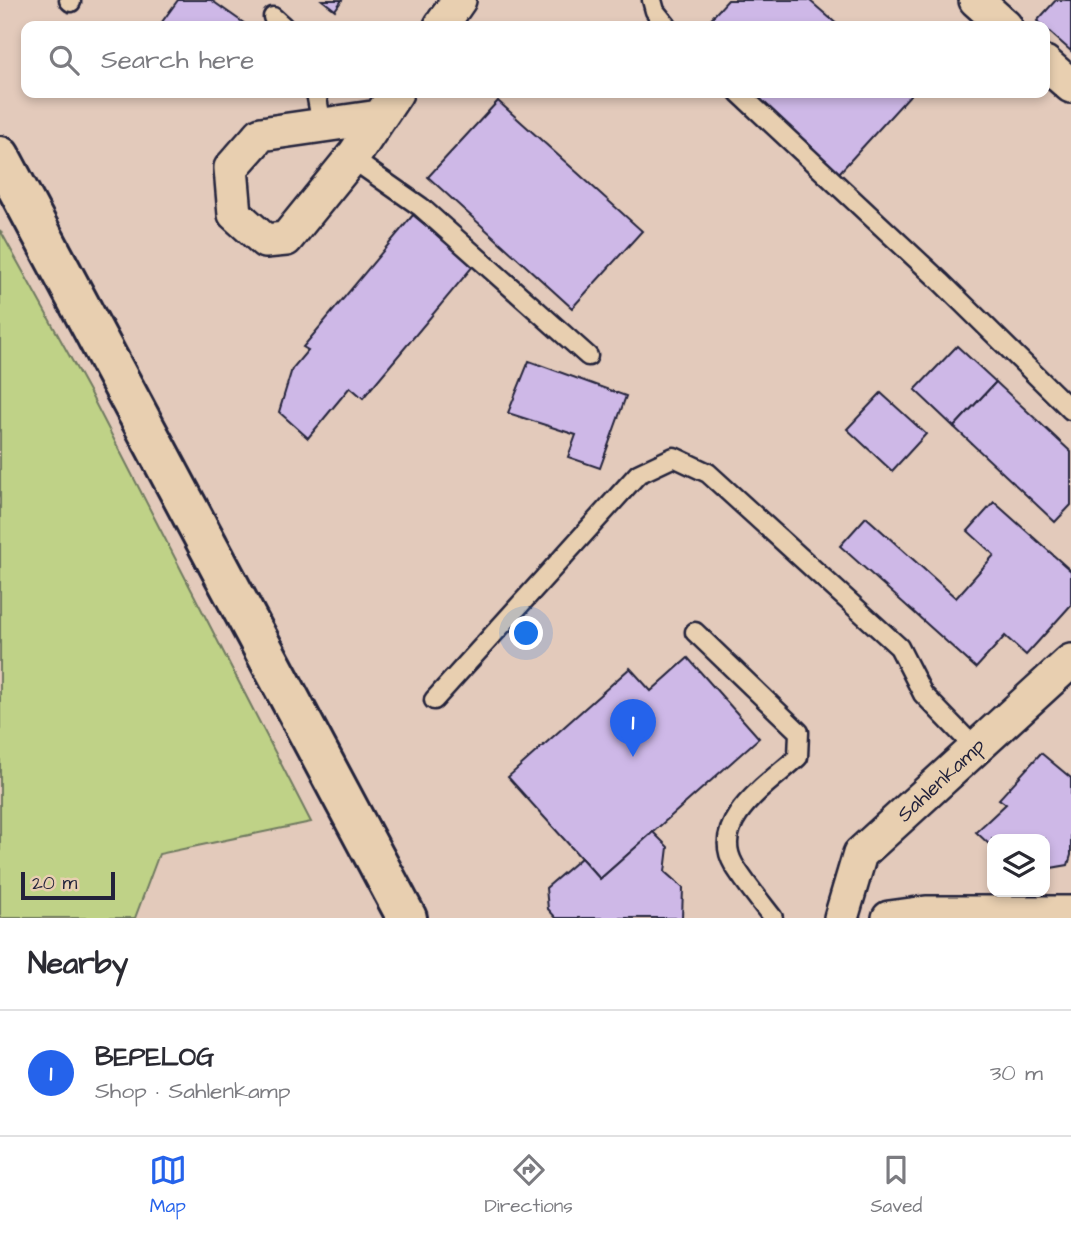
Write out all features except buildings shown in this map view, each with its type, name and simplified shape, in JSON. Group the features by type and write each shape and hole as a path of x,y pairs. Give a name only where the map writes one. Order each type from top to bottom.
{"main road":[{"path":"0,156 407,918"}],"street":[{"path":"444,21 459,0"},
{"path":"976,0 999,21"},
{"path":"1050,67 1071,86"},
{"path":"387,105 352,158 286,239 265,241 235,214 231,168 261,134 322,125 387,105"},
{"name":"Sahlenkamp","path":"841,918 860,854 1071,661"},
{"path":"890,918 926,912 1071,913"}],"lane":[{"path":"652,0 655,11 663,21"},
{"path":"317,98 322,125"},
{"path":"745,98 941,282 1071,410"},
{"path":"352,158 421,207 588,356"},
{"path":"434,700 638,474 674,457 708,473 899,647 923,694 975,748"},
{"path":"695,632 799,732 798,757 732,820 727,838 733,863 773,918"}],"green space":[{"path":"0,230 90,393 311,822 159,854 135,918 0,918"}],"place":[{"name":"BEPELOG","path":"633,757"}]}
